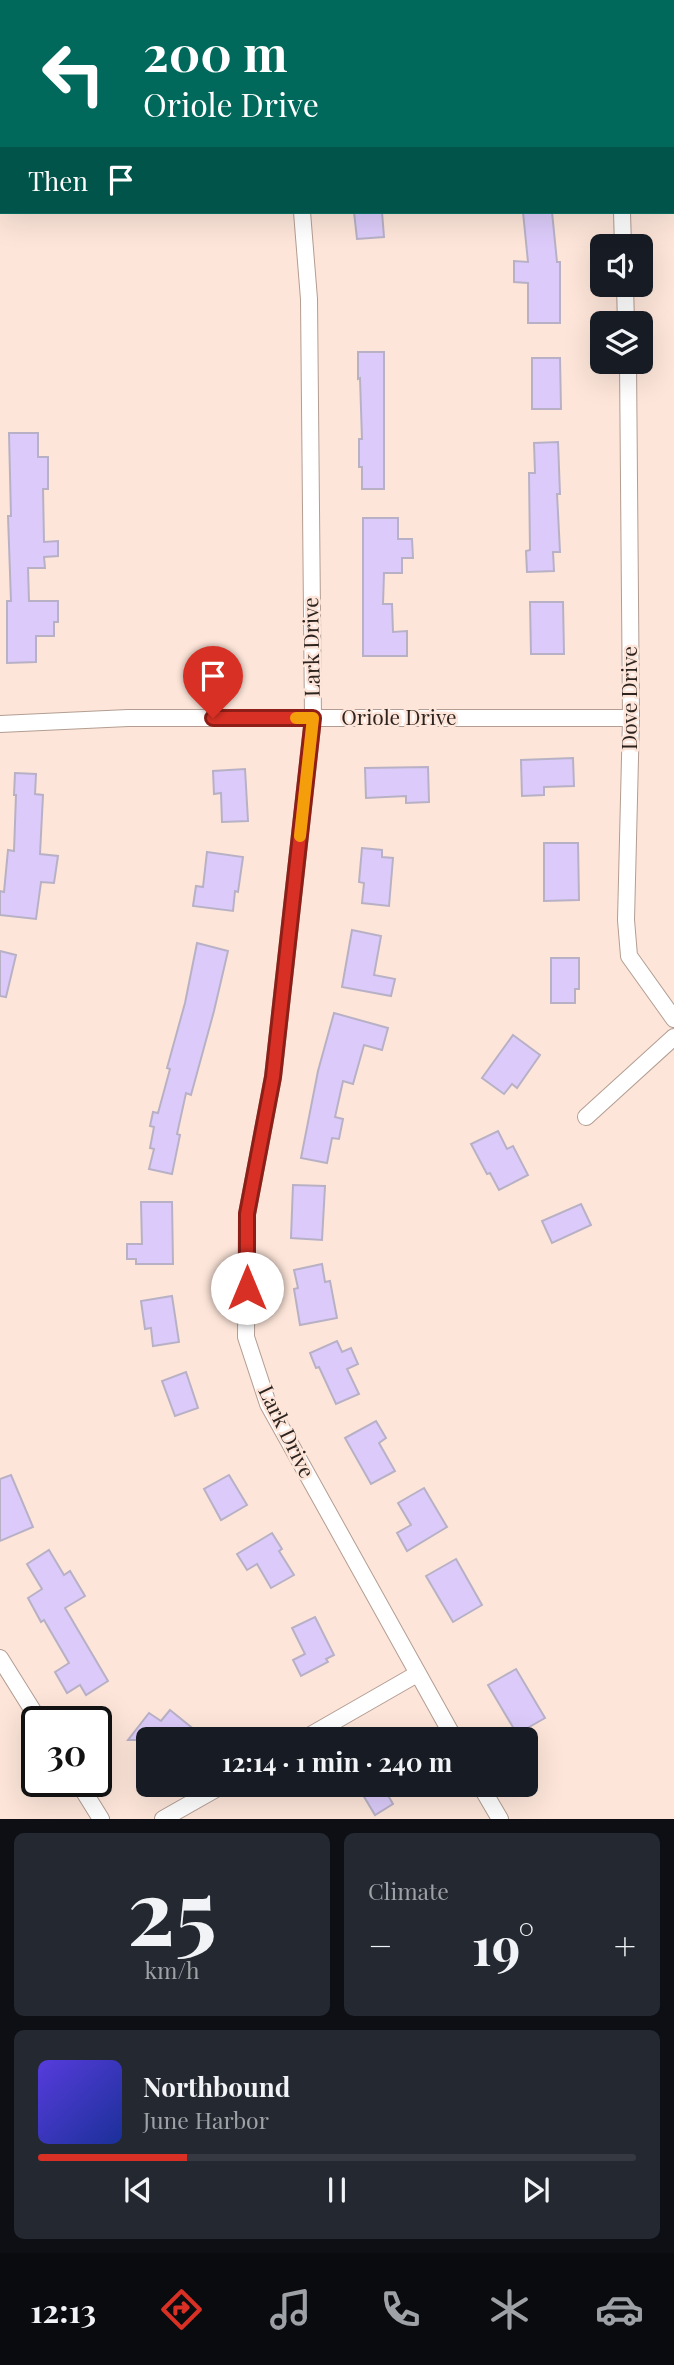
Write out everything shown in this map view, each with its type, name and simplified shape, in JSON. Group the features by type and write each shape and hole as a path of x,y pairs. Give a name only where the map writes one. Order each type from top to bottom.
{"street":[{"name":"Lark Drive","path":"302,214 309,299 313,718 273,1077 247,1214 246,1337 268,1404 447,1727"},
{"path":"622,214 623,234"},
{"name":"Dove Drive","path":"628,374 631,718 626,920 629,956 674,1019"},
{"name":"Oriole Drive","path":"0,724 128,718 631,718"},
{"path":"586,1117 674,1037"},
{"path":"0,1658 30,1706"},
{"path":"325,1727 417,1674"},
{"path":"87,1797 101,1819"},
{"path":"163,1819 202,1797"},
{"path":"487,1797 500,1819"}],"building":[{"path":"354,214 382,214 384,237 357,239"},
{"path":"523,214 552,214 557,262 560,262 560,323 528,323 528,283 514,282 514,261 528,262"},
{"path":"358,352 384,352 384,489 362,489 362,467 359,467 359,439 362,439"},
{"path":"532,358 560,358 561,409 532,409"},
{"path":"9,433 38,433 38,457 48,457 48,489 43,489 44,542 58,541 58,556 44,557 45,568 28,568 29,601 58,601 58,622 54,622 54,636 36,636 36,662 7,663 7,601 11,601"},
{"path":"558,442 560,552 553,552 554,571 527,572 526,551 530,550 529,473 535,473 534,443"},
{"path":"363,518 398,518 398,539 412,539 413,558 402,558 402,573 384,573 383,604 392,604 393,632 407,631 407,656 363,656"},
{"path":"530,602 563,602 564,654 531,654"},
{"path":"573,758 574,786 544,787 544,795 522,796 521,760"},
{"path":"428,767 429,802 406,803 406,796 366,798 365,768"},
{"path":"245,769 248,821 222,822 221,793 214,794 213,771"},
{"path":"15,773 36,774 35,794 43,795 40,854 58,856 54,883 41,882 36,919 0,915 0,891 4,892 8,850 14,851"},
{"path":"544,843 578,843 579,900 544,901"},
{"path":"362,848 382,850 382,857 393,858 389,906 362,903 364,883 359,882"},
{"path":"207,852 243,857 233,911 193,906 196,886 203,887"},
{"path":"352,930 381,936 374,975 395,979 391,996 342,987"},
{"path":"197,943 228,951 191,1095 186,1093 172,1174 149,1169 154,1149 150,1148 154,1127 150,1126 153,1112 158,1113 170,1069 167,1068 185,1003"},
{"path":"0,951 16,955 6,997 0,996"},
{"path":"551,958 579,958 579,989 575,989 575,1003 551,1003"},
{"path":"334,1013 388,1028 382,1050 364,1045 353,1084 343,1081 335,1117 343,1119 339,1139 332,1138 327,1163 301,1158 318,1071"},
{"path":"513,1035 540,1055 517,1088 512,1084 504,1094 482,1078"},
{"path":"498,1131 507,1149 513,1146 528,1175 499,1190 471,1144"},
{"path":"293,1185 325,1186 322,1240 291,1238"},
{"path":"141,1202 172,1202 173,1264 136,1264 136,1259 127,1259 127,1244 142,1244"},
{"path":"581,1204 591,1225 552,1243 542,1221"},
{"path":"322,1264 325,1282 330,1281 337,1318 300,1325 294,1270"},
{"path":"172,1296 179,1342 153,1346 151,1328 145,1329 141,1301"},
{"path":"337,1341 342,1352 351,1348 358,1364 347,1369 359,1394 336,1404 310,1353"},
{"path":"186,1372 198,1408 175,1416 162,1381"},
{"path":"376,1421 386,1438 379,1443 395,1471 371,1484 345,1438"},
{"path":"11,1475 33,1527 0,1541 0,1479"},
{"path":"229,1475 247,1505 221,1520 204,1489"},
{"path":"424,1488 447,1527 407,1551 397,1533 411,1525 398,1503"},
{"path":"272,1533 282,1549 279,1551 294,1575 271,1588 257,1564 247,1570 237,1554"},
{"path":"49,1550 64,1575 70,1571 85,1596 65,1608 108,1681 86,1695 80,1685 67,1693 55,1672 69,1663 28,1598 42,1589 27,1564"},
{"path":"456,1559 482,1605 453,1622 426,1576"},
{"path":"315,1617 334,1655 326,1659 328,1662 301,1676 293,1660 305,1654 292,1628"},
{"path":"516,1669 545,1718 529,1727 513,1727 488,1685"},
{"path":"170,1710 191,1727 138,1727 149,1713 161,1721"},
{"path":"136,1730 136,1740 128,1740"},
{"path":"364,1797 389,1797 393,1804 375,1815"}],"slow traffic":[{"path":"296,718 313,718 300,836"}],"route":[{"path":"213,718 313,718 273,1077 247,1214 247,1288"}]}
